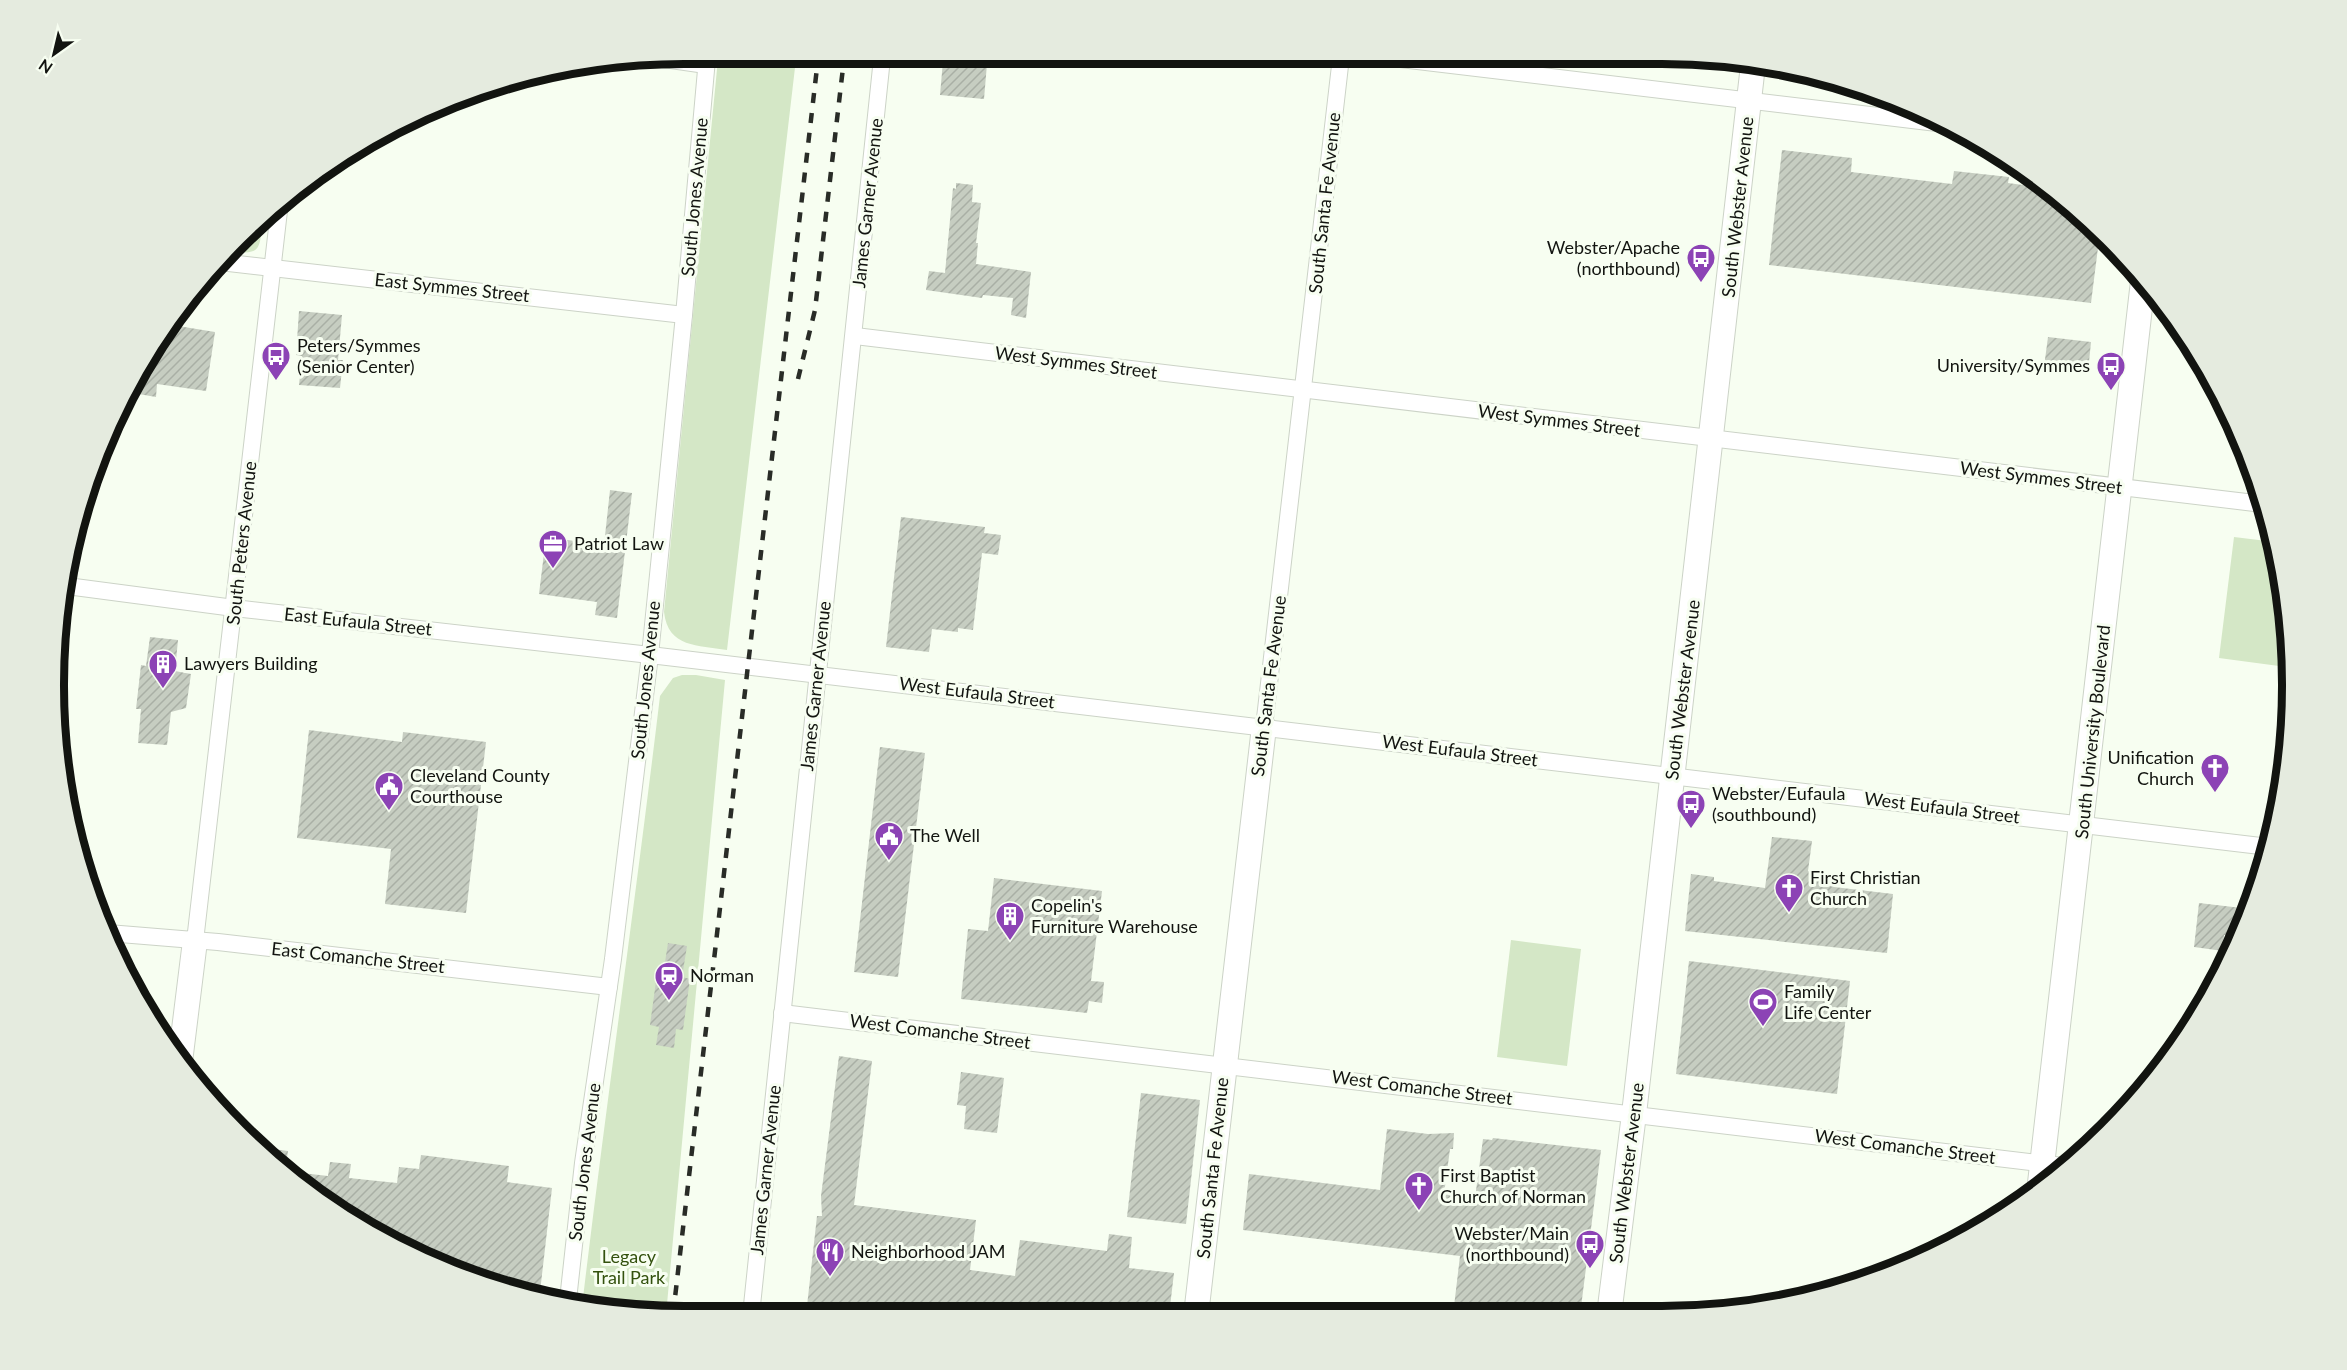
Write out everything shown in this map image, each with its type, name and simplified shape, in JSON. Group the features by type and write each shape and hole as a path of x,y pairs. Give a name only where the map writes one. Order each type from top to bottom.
{"street":[{"name":"South Jones Avenue","path":"569,1295 583,1163 609,987 650,655 707,64"},
{"name":"James Garner Avenue","path":"752,1306 855,336 881,64"},
{"name":"South Santa Fe Avenue","path":"1198,1306 1340,64"},
{"path":"1442,64 1920,121"},
{"name":"South Webster Avenue","path":"1610,1306 1712,438 1752,71"},
{"name":"South Peters Avenue","path":"182,1048 278,216"},
{"name":"East Symmes Street","path":"230,263 684,315"},
{"name":"South University Boulevard","path":"2049,1170 2082,825 2142,292"},
{"name":"West Symmes Street","path":"855,336 2255,503"},
{"name":"East Eufaula Street","path":"73,587 234,608 650,655"},
{"name":"West Eufaula Street","path":"650,655 2261,846"},
{"name":"East Comanche Street","path":"117,934 609,987"},
{"name":"West Comanche Street","path":"782,1013 1634,1114 2048,1171"}],"green space":[{"path":"718,64 795,64 727,650 686,643 678,639 671,632 664,612"},
{"path":"262,231 257,248 240,252"},
{"path":"2234,537 2265,541 2277,604 2281,644 2279,666 2219,658"},
{"name":"Legacy Trail Park","path":"682,675 696,675 725,680 667,1305 583,1297 660,696 673,678"},
{"path":"1511,940 1581,949 1567,1066 1497,1057"}],"building":[{"path":"943,64 987,64 984,99 940,95"},
{"path":"1782,150 1852,158 1851,172 1952,184 1954,171 2009,177 2008,183 2030,186 2040,193 2099,244 2091,303 1769,265"},
{"path":"956,183 973,185 972,202 981,203 976,264 1031,272 1026,318 1011,315 1013,298 983,295 982,298 926,290 929,271 945,273 953,188 956,189"},
{"path":"299,311 342,315 338,360 343,360 340,388 299,385 302,356 296,355"},
{"path":"179,326 215,332 206,391 157,384 156,397 138,394"},
{"path":"2048,337 2091,342 2088,372 2044,367"},
{"path":"610,490 632,493 617,618 595,615 597,602 539,594 546,537 604,545"},
{"path":"901,517 985,527 984,533 1001,535 998,555 982,553 973,630 958,628 958,632 932,629 929,652 886,647"},
{"name":"Lawyers Building","path":"150,637 178,640 175,671 191,674 186,708 171,712 167,745 138,743 141,709 136,709 141,665 146,666"},
{"name":"Cleveland County Courthouse","path":"309,730 402,742 403,732 486,742 466,913 385,904 391,849 297,838"},
{"name":"The Well","path":"880,747 925,753 898,977 854,972"},
{"name":"First Christian Church","path":"1772,837 1812,841 1808,871 1823,874 1834,887 1893,894 1887,953 1685,931 1691,874 1714,877 1714,881 1765,888"},
{"name":"Copelin's Furniture Warehouse","path":"994,878 1102,891 1091,981 1104,982 1102,1003 1089,1001 1087,1013 961,999 968,929 988,931"},
{"path":"2199,903 2241,908 2229,936 2224,935 2222,951 2194,947"},
{"path":"668,943 687,946 682,977 690,979 683,1030 676,1029 674,1048 656,1045 659,1027 650,1025 657,974 663,975"},
{"name":"Family Life Center","path":"1689,961 1850,981 1837,1094 1676,1074"},
{"path":"839,1056 872,1061 854,1205 976,1220 970,1270 1015,1276 1020,1240 1107,1251 1109,1234 1132,1237 1129,1268 1174,1273 1170,1306 807,1306 817,1216 822,1216 821,1196"},
{"path":"961,1072 1004,1078 997,1133 964,1129 966,1106 957,1105"},
{"path":"1141,1093 1200,1100 1186,1224 1127,1217"},
{"name":"First Baptist Church of Norman","path":"1387,1129 1428,1134 1454,1133 1444,1194 1475,1198 1483,1139 1492,1140 1493,1138 1601,1150 1581,1306 1454,1306 1460,1256 1243,1230 1249,1174 1380,1190"},
{"path":"273,1149 288,1151 287,1161"},
{"path":"421,1155 509,1166 507,1182 552,1188 540,1288 486,1273 411,1242 340,1201 302,1173 328,1176 330,1162 351,1164 349,1178 397,1183 399,1167 419,1169"}],"railway":[{"path":"674,1305 817,64"},
{"path":"798,379 815,310 843,64"}],"place":[{"name":"Webster/Apache (northbound)","path":"1701,284"},
{"name":"Peters/Symmes (Senior Center)","path":"276,382"},
{"name":"University/Symmes","path":"2111,392"},
{"name":"Patriot Law","path":"553,570"},
{"name":"Lawyers Building","path":"163,690"},
{"name":"Unification Church","path":"2215,794"},
{"name":"Cleveland County Courthouse","path":"389,812"},
{"name":"Webster/Eufaula (southbound)","path":"1691,830"},
{"name":"The Well","path":"889,862"},
{"name":"First Christian Church","path":"1789,914"},
{"name":"Copelin's Furniture Warehouse","path":"1010,942"},
{"name":"Norman","path":"669,1002"},
{"name":"Family Life Center","path":"1763,1028"},
{"name":"First Baptist Church of Norman","path":"1419,1212"},
{"name":"Webster/Main (northbound)","path":"1590,1270"},
{"name":"Neighborhood JAM","path":"830,1278"}]}
